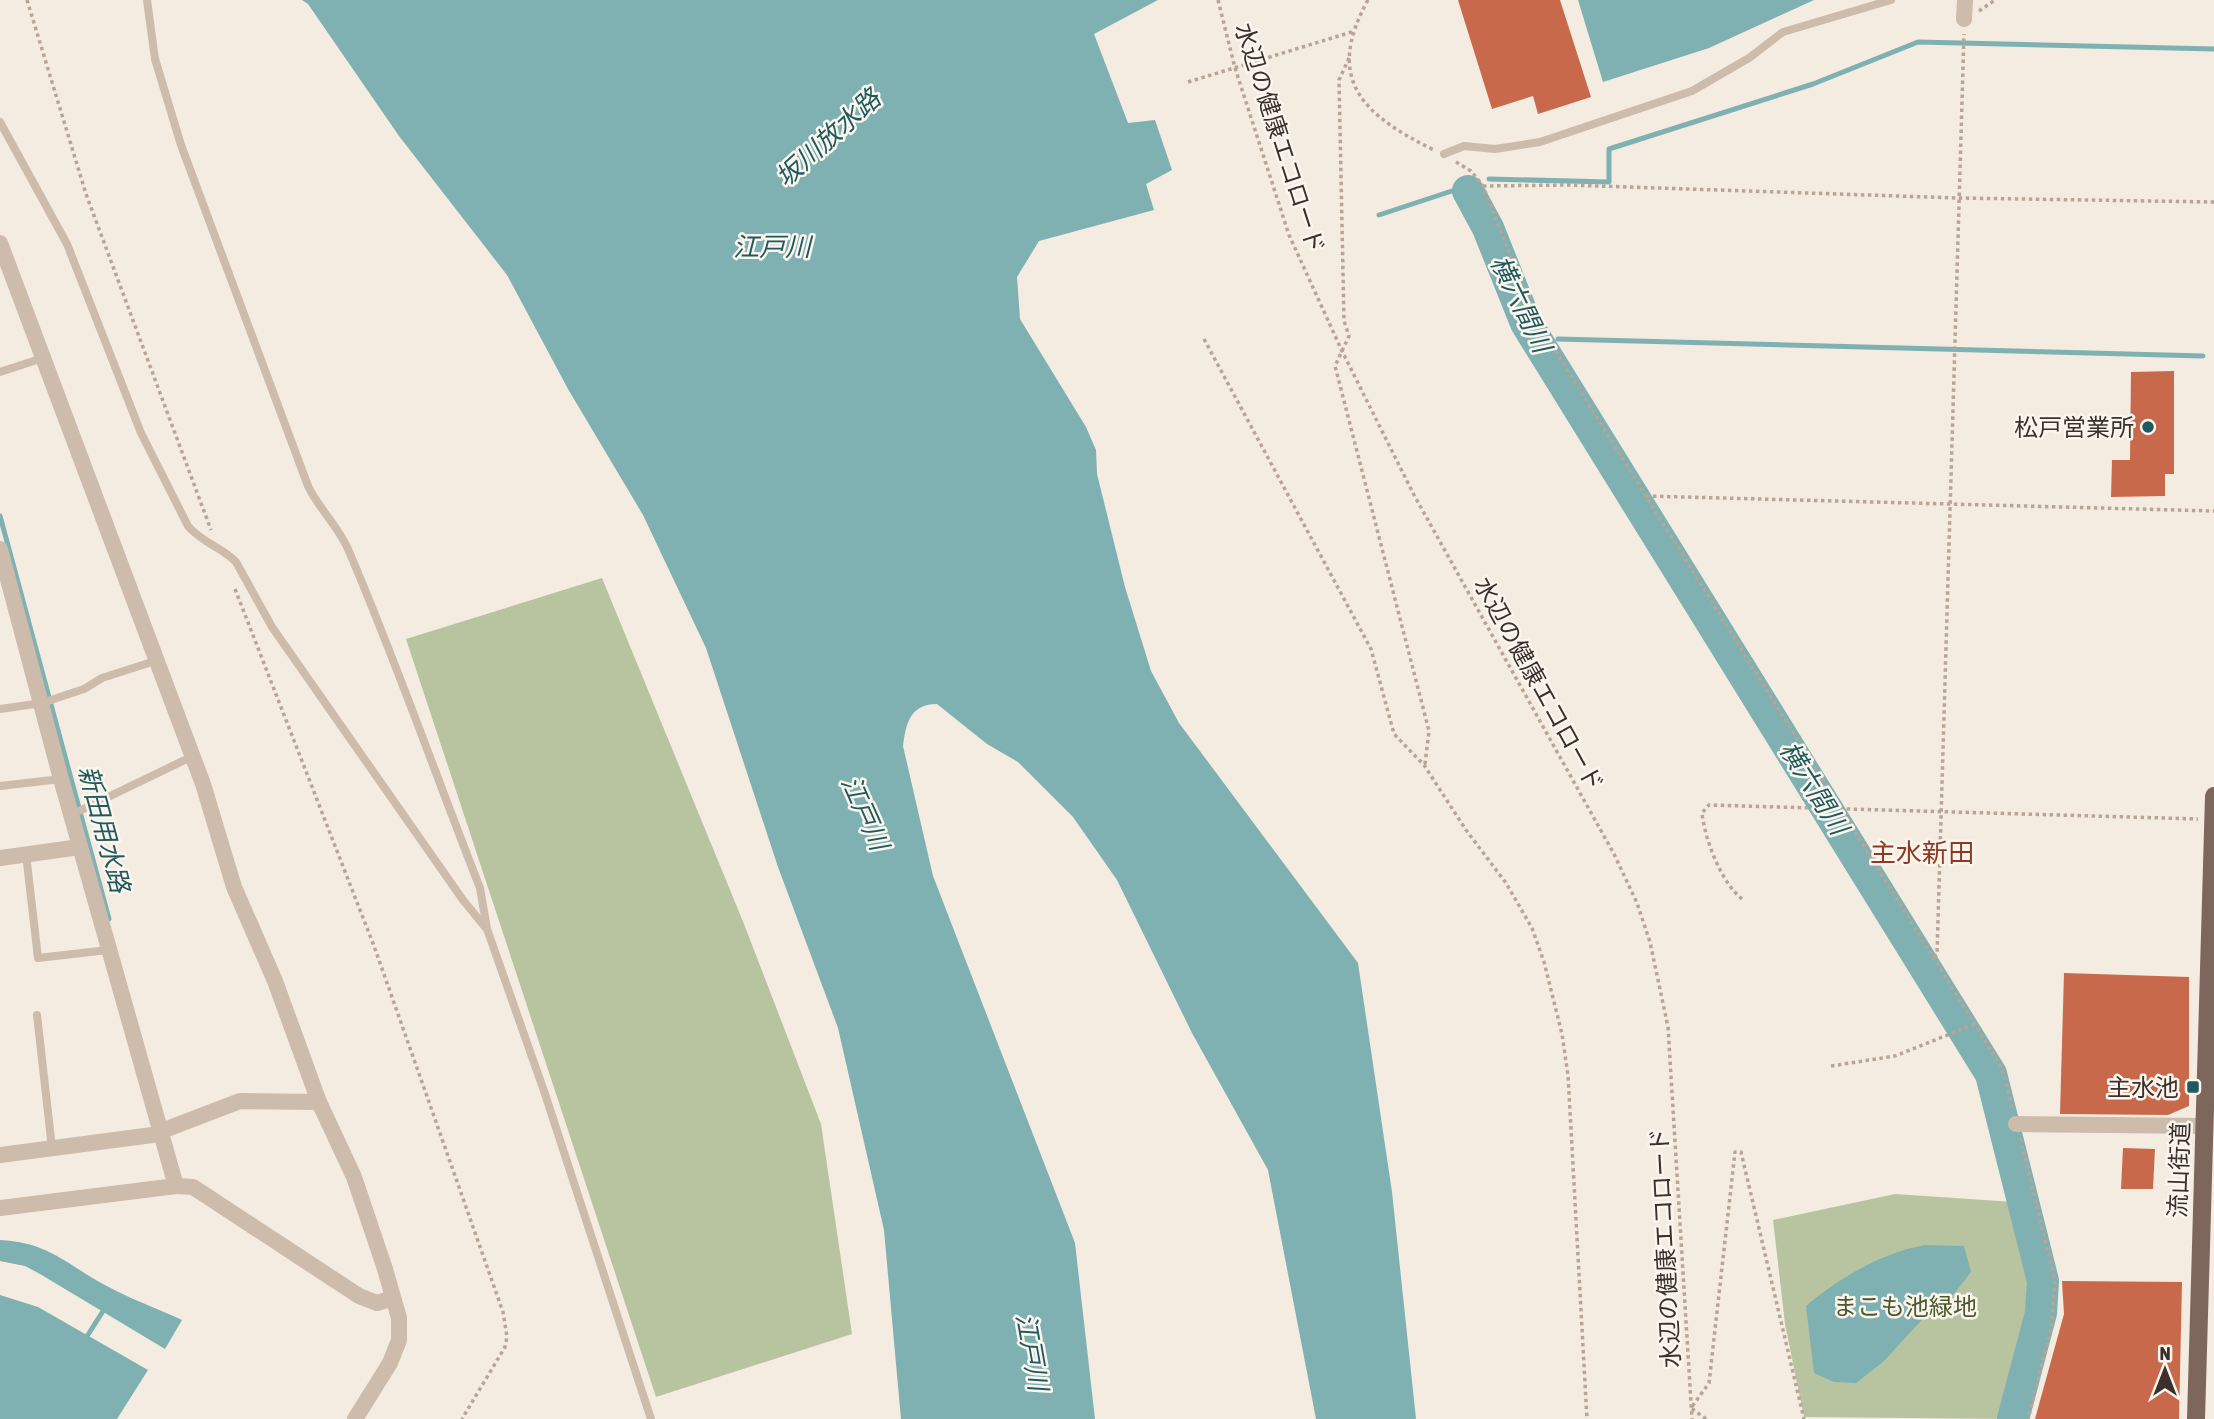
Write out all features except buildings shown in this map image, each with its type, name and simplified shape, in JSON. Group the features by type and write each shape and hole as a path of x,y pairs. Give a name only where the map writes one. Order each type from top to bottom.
{"main road":[{"name":"流山街道","path":"2196,1419 2208,1132 2214,796"}],"street":[{"path":"1965,0 1965,19"},
{"path":"0,243 193,756 234,887 275,981 319,1102 354,1177 393,1298 401,1329 396,1352 355,1419"},
{"path":"1,556 108,950 176,1186"},
{"path":"0,858 80,847"},
{"path":"0,1155 159,1133 240,1101 319,1102"},
{"path":"2016,1124 2208,1132"},
{"path":"0,1208 193,1186 369,1302 377,1303 393,1298"}],"lane":[{"path":"147,0 155,59 164,91 243,316 308,486 317,505 346,545 480,888 487,929 544,1091 651,1419"},
{"path":"1444,154 1464,146 1495,149 1540,142 1692,91 1749,58 1783,33 1891,0"},
{"path":"0,122 68,244 141,433 197,537 217,547 236,562 279,638 454,889 487,929"},
{"path":"0,372 43,358"},
{"path":"0,709 42,703 84,689 102,678 158,660"},
{"path":"71,815 193,756"},
{"path":"0,786 61,779"},
{"path":"26,854 38,958 108,950"},
{"path":"37,1015 52,1149"}],"path":[{"path":"27,0 86,194 217,547"},
{"name":"水辺の健康エコロード","path":"1218,0 1235,68 1289,235 1342,351 1414,495 1614,854 1637,903 1661,984 1672,1057 1692,1419"},
{"path":"1368,0 1355,31 1350,56 1339,79 1345,321 1349,336 1335,366 1429,731 1424,765"},
{"path":"1934,957 1937,955 1942,812 1965,19"},
{"path":"1188,82 1355,31"},
{"path":"1350,56 1354,83 1363,102 1384,123 1471,171 1483,186 1533,310 2002,1068 2055,1280 2051,1329 2028,1419"},
{"path":"1483,186 1568,185 1958,198 2214,202"},
{"path":"1204,339 1371,649 1394,734 1424,765 1466,830 1506,883 1532,928 1545,962 1562,1034 1568,1075 1587,1419"},
{"path":"1646,496 2214,511"},
{"path":"232,583 374,946 503,1312 507,1337 505,1347 462,1419"},
{"path":"1742,899 1732,891 1704,827 1702,813 1709,805 2214,820"},
{"path":"1831,1066 1895,1056 1975,1024"},
{"path":"1706,1419 1691,1408 1709,1383 1735,1152 1741,1152 1804,1419"}],"green space":[{"path":"602,578 744,924 821,1124 852,1334 656,1397 406,639"},
{"name":"まこも池緑地","path":"1895,1194 2014,1202 2034,1262 2038,1309 2009,1419 1804,1417 1785,1324 1773,1220"}],"water":[{"name":"江戸川","path":"302,0 1158,0 1094,34 1128,123 1155,120 1172,170 1146,184 1154,210 1039,241 1017,277 1020,319 1086,427 1096,450 1097,474 1125,587 1151,671 1179,723 1358,963 1392,1192 1416,1419 1316,1419 1268,1170 1192,1033 1117,880 1073,817 1018,762 987,744 937,704 921,707 911,716 903,746 933,876 1075,1243 1095,1419 901,1419 884,1230 838,1028 778,867 706,648 643,515 568,389 507,275 399,136 308,4"},
{"path":"1578,0 1814,0 1709,48 1603,82"},
{"path":"0,1240 43,1249 113,1289 182,1320 165,1349 25,1266 0,1261"},
{"path":"1925,1245 1964,1246 1971,1272 1954,1294 1929,1312 1883,1362 1856,1383 1834,1382 1814,1373 1806,1306 1861,1268 1892,1254"},
{"path":"0,1295 38,1307 148,1370 117,1419 0,1419"}],"waterway":[{"path":"1489,179 1609,182 1609,149 1813,84 1918,42 2214,49"},
{"path":"1379,215 1470,185"},
{"name":"横六間川","path":"1468,191 1488,228 1526,323 1991,1074 2043,1281 2041,1313 2013,1419"},
{"path":"1558,339 2203,356"},
{"name":"新田用水路","path":"0,516 109,919"},
{"path":"84,1341 105,1308"}],"place":[{"name":"松戸営業所","path":"2148,427"},
{"name":"主水池","path":"2193,1087"}],"district":[{"name":"主水新田","path":"1922,853"}],"water label":[{"name":"坂川放水路","path":"828,138"}]}
